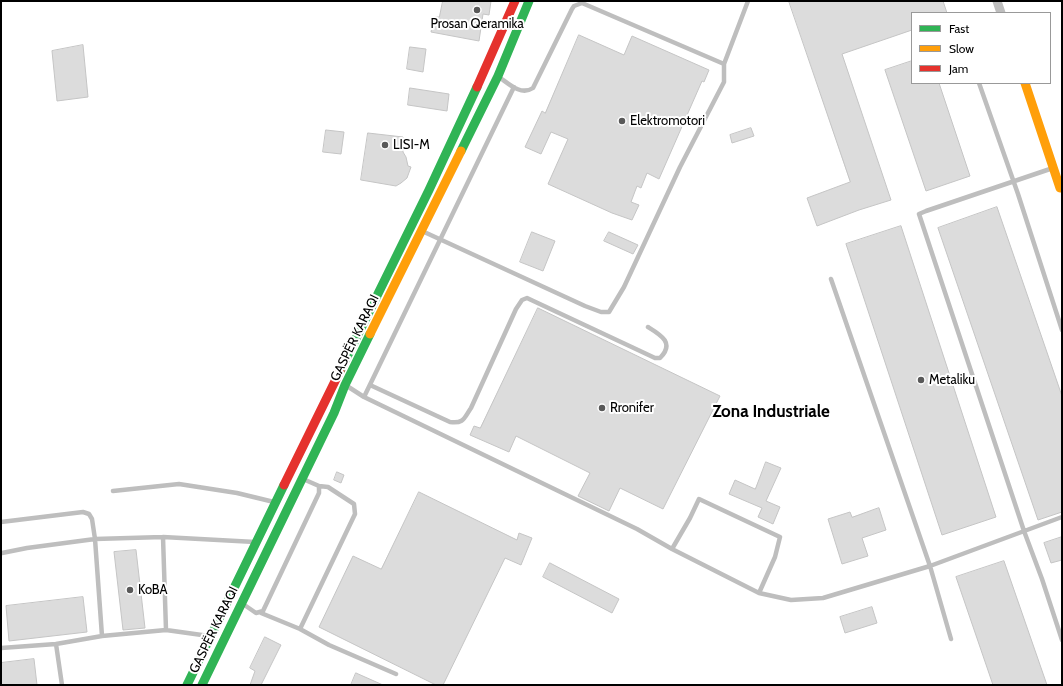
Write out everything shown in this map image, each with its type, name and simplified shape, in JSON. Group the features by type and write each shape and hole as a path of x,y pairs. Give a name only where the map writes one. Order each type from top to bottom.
{"main road":[{"name":"GASPËR KARAQI","path":"187,685 469,105 515,1"},
{"name":"GASPËR KARAQI","path":"202,685 334,413 345,385 498,76 529,1"},
{"path":"1025,84 1060,188"}],"street":[{"path":"997,1 1001,12"}],"lane":[{"path":"422,231 585,306 602,312 609,312 624,287 680,167 724,82 724,64 748,1"},
{"path":"498,76 514,87 526,91 533,88 572,9 574,6 582,3 724,64"},
{"path":"979,84 1062,330"},
{"path":"364,397 514,87"},
{"path":"1054,168 919,214 1024,531 1062,640"},
{"path":"831,279 930,566 951,639"},
{"path":"370,385 450,422 458,423 463,421 471,408 516,309 522,300 527,298 655,358 660,358 667,346 665,341 656,332 648,327"},
{"path":"345,385 364,397 637,529 672,549 759,593 791,600 824,598 930,566 1062,517"},
{"path":"300,630 355,514 354,504 328,487 318,486 302,478"},
{"path":"113,491 179,484 237,493 276,502"},
{"path":"261,613 320,493 318,486"},
{"path":"672,549 699,499 780,537 775,557 759,593"},
{"path":"1,522 83,512 89,514 92,520 95,539 102,636"},
{"path":"2,553 27,548 95,539 163,537 257,542"},
{"path":"163,537 166,630"},
{"path":"242,604 256,613 261,613 396,674"},
{"path":"1,648 56,644 102,636 166,630 211,636"},
{"path":"56,644 62,685"}],"building":[{"path":"443,1 491,1 489,15 483,14 479,41 431,32 434,17 439,17"},
{"path":"789,1 943,1 947,12 911,12 911,30 842,54 891,200 817,226 807,198 850,182"},
{"name":"Elektromotori","path":"579,35 624,55 632,36 709,70 704,82 702,81 659,179 647,173 641,188 637,186 631,202 639,205 632,220 612,213 548,184 568,139 551,132 541,154 525,147 542,111 545,113"},
{"path":"83,45 88,97 57,101 52,51"},
{"path":"410,47 426,49 423,72 407,69"},
{"path":"911,61 911,84 939,84 970,176 926,191 885,70"},
{"path":"410,88 449,94 447,111 408,105"},
{"path":"751,128 754,136 732,143 730,135"},
{"path":"326,130 344,132 341,154 323,152"},
{"path":"368,133 403,137 403,152 408,166 411,167 407,178 396,186 361,180"},
{"name":"Metaliku","path":"997,207 1062,396 1062,512 1038,520 938,228"},
{"name":"Metaliku","path":"901,226 996,517 942,535 846,244"},
{"path":"532,232 555,241 543,271 520,262"},
{"path":"609,232 638,245 633,254 604,241"},
{"name":"Rronifer","path":"538,308 720,396 663,509 620,488 609,511 578,496 590,473 516,436 509,452 470,435 474,426 480,428"},
{"path":"766,462 781,468 766,501 780,507 773,524 758,517 762,508 729,494 735,480 755,489"},
{"path":"337,472 344,475 341,483 334,480"},
{"path":"419,492 517,540 519,533 532,538 521,565 505,558 443,685 436,685 319,627 353,556 381,569"},
{"path":"879,508 886,530 862,538 868,556 842,564 828,519 850,512 852,517"},
{"path":"1062,537 1062,560 1051,563 1044,543"},
{"name":"KoBA","path":"136,550 145,628 123,630 114,552"},
{"path":"1004,561 1047,685 993,685 956,577"},
{"path":"550,563 619,599 612,613 543,577"},
{"path":"83,597 87,632 9,641 6,606"},
{"path":"872,607 877,623 845,633 840,617"},
{"path":"265,637 281,645 261,685 250,685 255,671 250,668"},
{"path":"34,659 37,685 1,685 1,663"},
{"path":"356,673 383,685 351,685"}],"traffic: fast":[{"path":"461,151 498,76 529,1"},
{"path":"340,371 429,190 477,87"},
{"path":"202,685 334,413 345,385 370,334"},
{"path":"187,685 284,485"}],"traffic: slow":[{"path":"1025,84 1060,188"},
{"path":"370,334 461,151"}],"traffic: jam":[{"path":"477,87 515,1"},
{"path":"284,485 340,371"}],"place":[{"name":"Prosan Qeramika","path":"477,10"},
{"name":"Elektromotori","path":"622,121"},
{"name":"LISI-M","path":"385,145"},
{"name":"Metaliku","path":"921,380"},
{"name":"Rronifer","path":"602,408"},
{"name":"KoBA","path":"130,590"}],"district":[{"name":"Zona Industriale","path":"771,412"}]}
